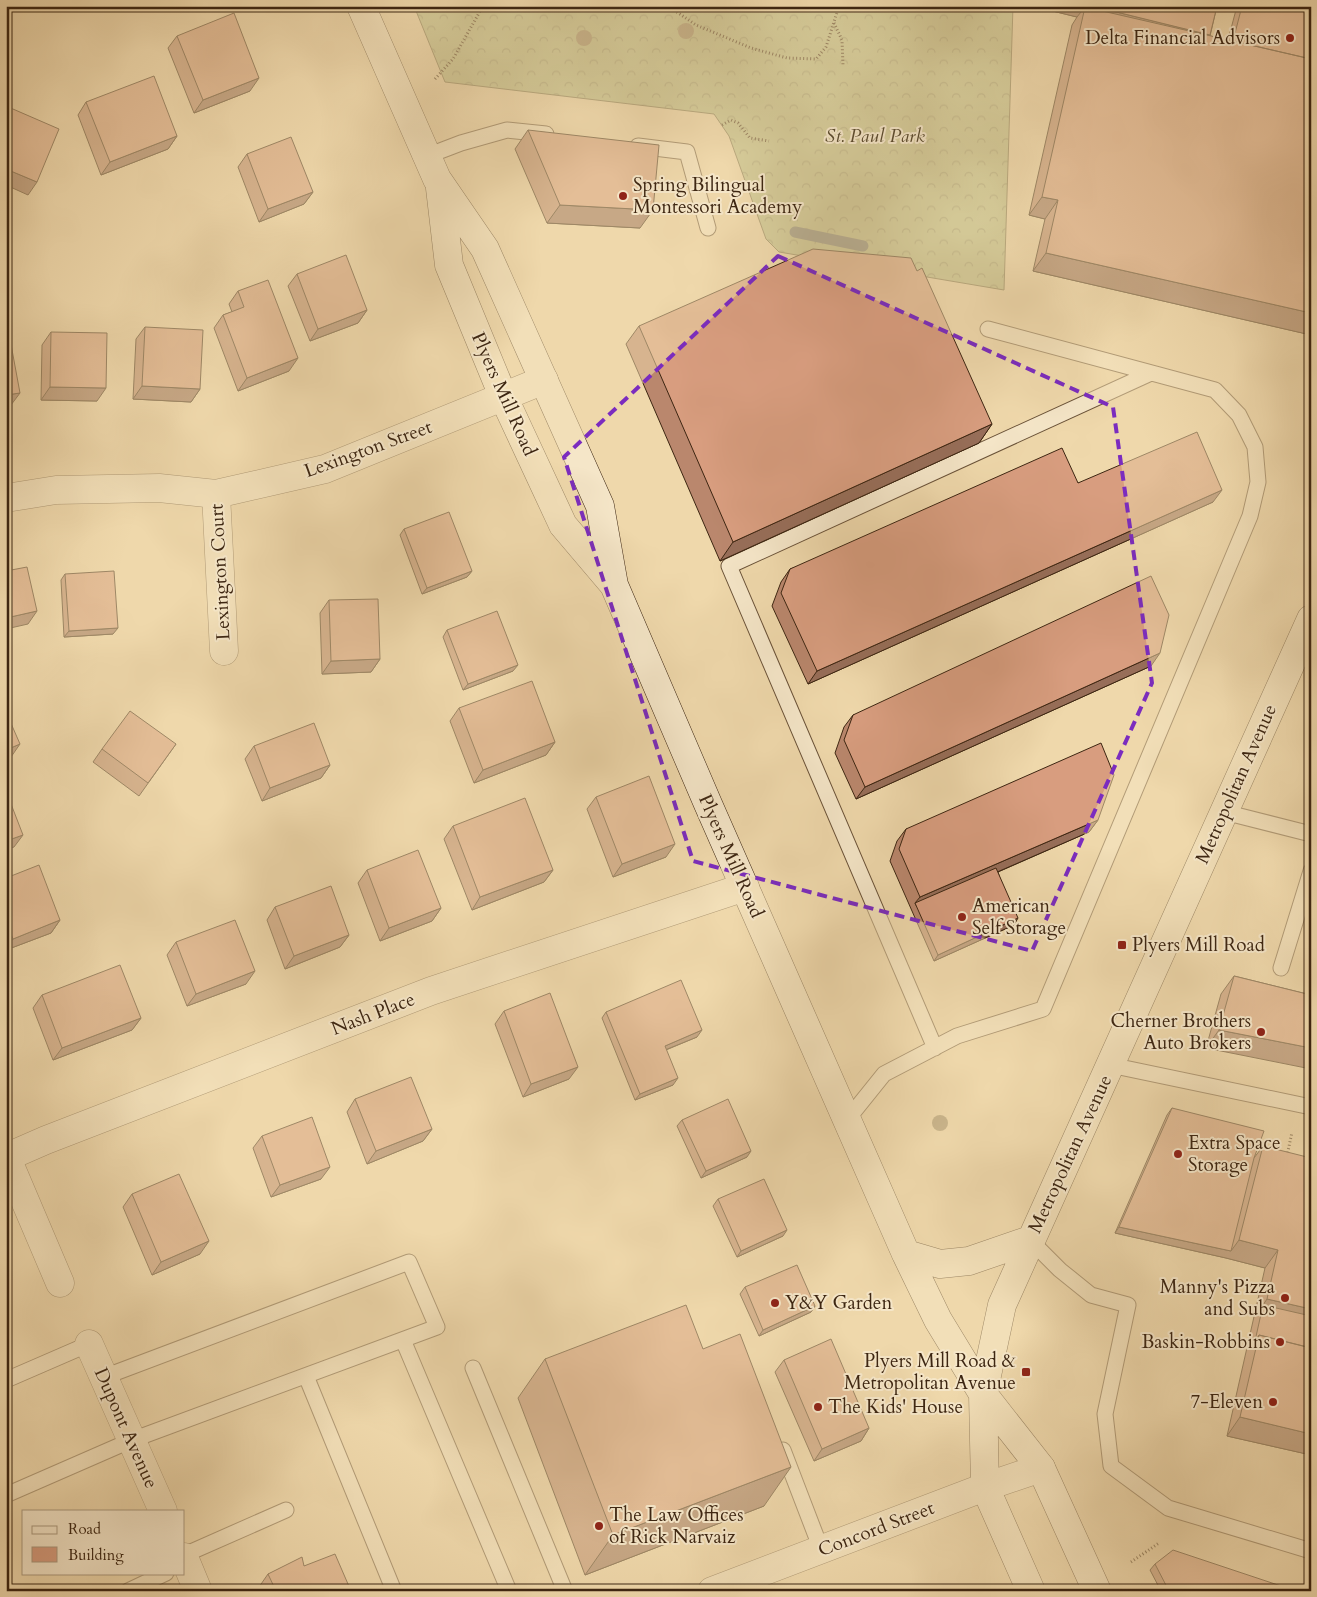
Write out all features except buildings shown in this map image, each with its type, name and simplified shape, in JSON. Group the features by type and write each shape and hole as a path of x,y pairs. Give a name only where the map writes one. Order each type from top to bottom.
{"street":[{"name":"Plyers Mill Road","path":"361,6 440,184 485,249 600,506 614,585 906,1254 938,1320 983,1394 1041,1468 1097,1591"},
{"name":"Plyers Mill Road","path":"440,184 449,265 503,396 562,525 614,585"},
{"name":"Lexington Street","path":"6,498 56,490 159,488 216,494 325,469 544,380"},
{"name":"Lexington Court","path":"216,494 224,651"},
{"name":"Metropolitan Avenue","path":"983,1394 1002,1305 1311,618"},
{"name":"Nash Place","path":"6,1156 431,991 745,888"},
{"path":"6,1156 60,1283"},
{"path":"906,1254 940,1264 969,1261 1030,1240"},
{"name":"Dupont Avenue","path":"89,1344 163,1510"},
{"path":"983,1394 985,1487 1031,1591"},
{"name":"Concord Street","path":"712,1591 985,1487 1041,1468"},
{"path":"185,1570 198,1591"}],"lane":[{"path":"427,156 461,143 507,130 565,137"},
{"path":"623,144 687,152 708,228"},
{"path":"847,1120 884,1074 957,1036 1043,1008 1250,516 1258,482 1255,447 1239,415 1214,390 988,329"},
{"path":"935,1048 728,566 1151,373"},
{"path":"1224,812 1311,834"},
{"path":"1281,968 1311,871"},
{"path":"1110,1065 1311,1107"},
{"path":"1030,1240 1060,1270 1092,1295 1128,1305 1105,1414 1111,1466 1168,1508 1311,1551"},
{"path":"6,1495 132,1440 437,1327 409,1262 104,1377"},
{"path":"403,1340 509,1591"},
{"path":"6,1380 89,1344"},
{"path":"473,1368 565,1591"},
{"path":"306,1376 394,1591"},
{"path":"778,1437 821,1549"},
{"path":"185,1561 286,1510"},
{"path":"128,1591 160,1574"}],"path":[{"path":"435,79 453,60 482,6"},
{"path":"668,6 696,25 751,48 787,58 816,59 826,47 839,6"},
{"path":"834,23 842,40 843,66"},
{"path":"722,125 731,120 738,123 750,138 769,141"},
{"path":"1131,1562 1160,1543"}],"highlighted area":[{"path":"778,256 1113,407 1152,683 1032,951 693,861 564,457"}],"green space":[{"name":"St. Paul Park","path":"414,6 1013,6 1004,290 779,252 766,239 729,136 714,114 445,82"}],"waterway":[{"path":"795,232 863,246"}],"place":[{"name":"Delta Financial Advisors","path":"1290,38"},
{"name":"Spring Bilingual Montessori Academy","path":"623,196"},
{"name":"American Self Storage","path":"962,917"},
{"name":"Plyers Mill Road","path":"1122,945"},
{"name":"Cherner Brothers Auto Brokers","path":"1261,1032"},
{"name":"Extra Space Storage","path":"1178,1154"},
{"name":"Manny's Pizza and Subs","path":"1285,1298"},
{"name":"Y&Y Garden","path":"775,1303"},
{"name":"Baskin-Robbins","path":"1280,1342"},
{"name":"Plyers Mill Road & Metropolitan Avenue","path":"1026,1372"},
{"name":"7-Eleven","path":"1273,1402"},
{"name":"The Kids' House","path":"818,1407"},
{"name":"The Law Offices of Rick Narvaiz","path":"599,1526"}]}
